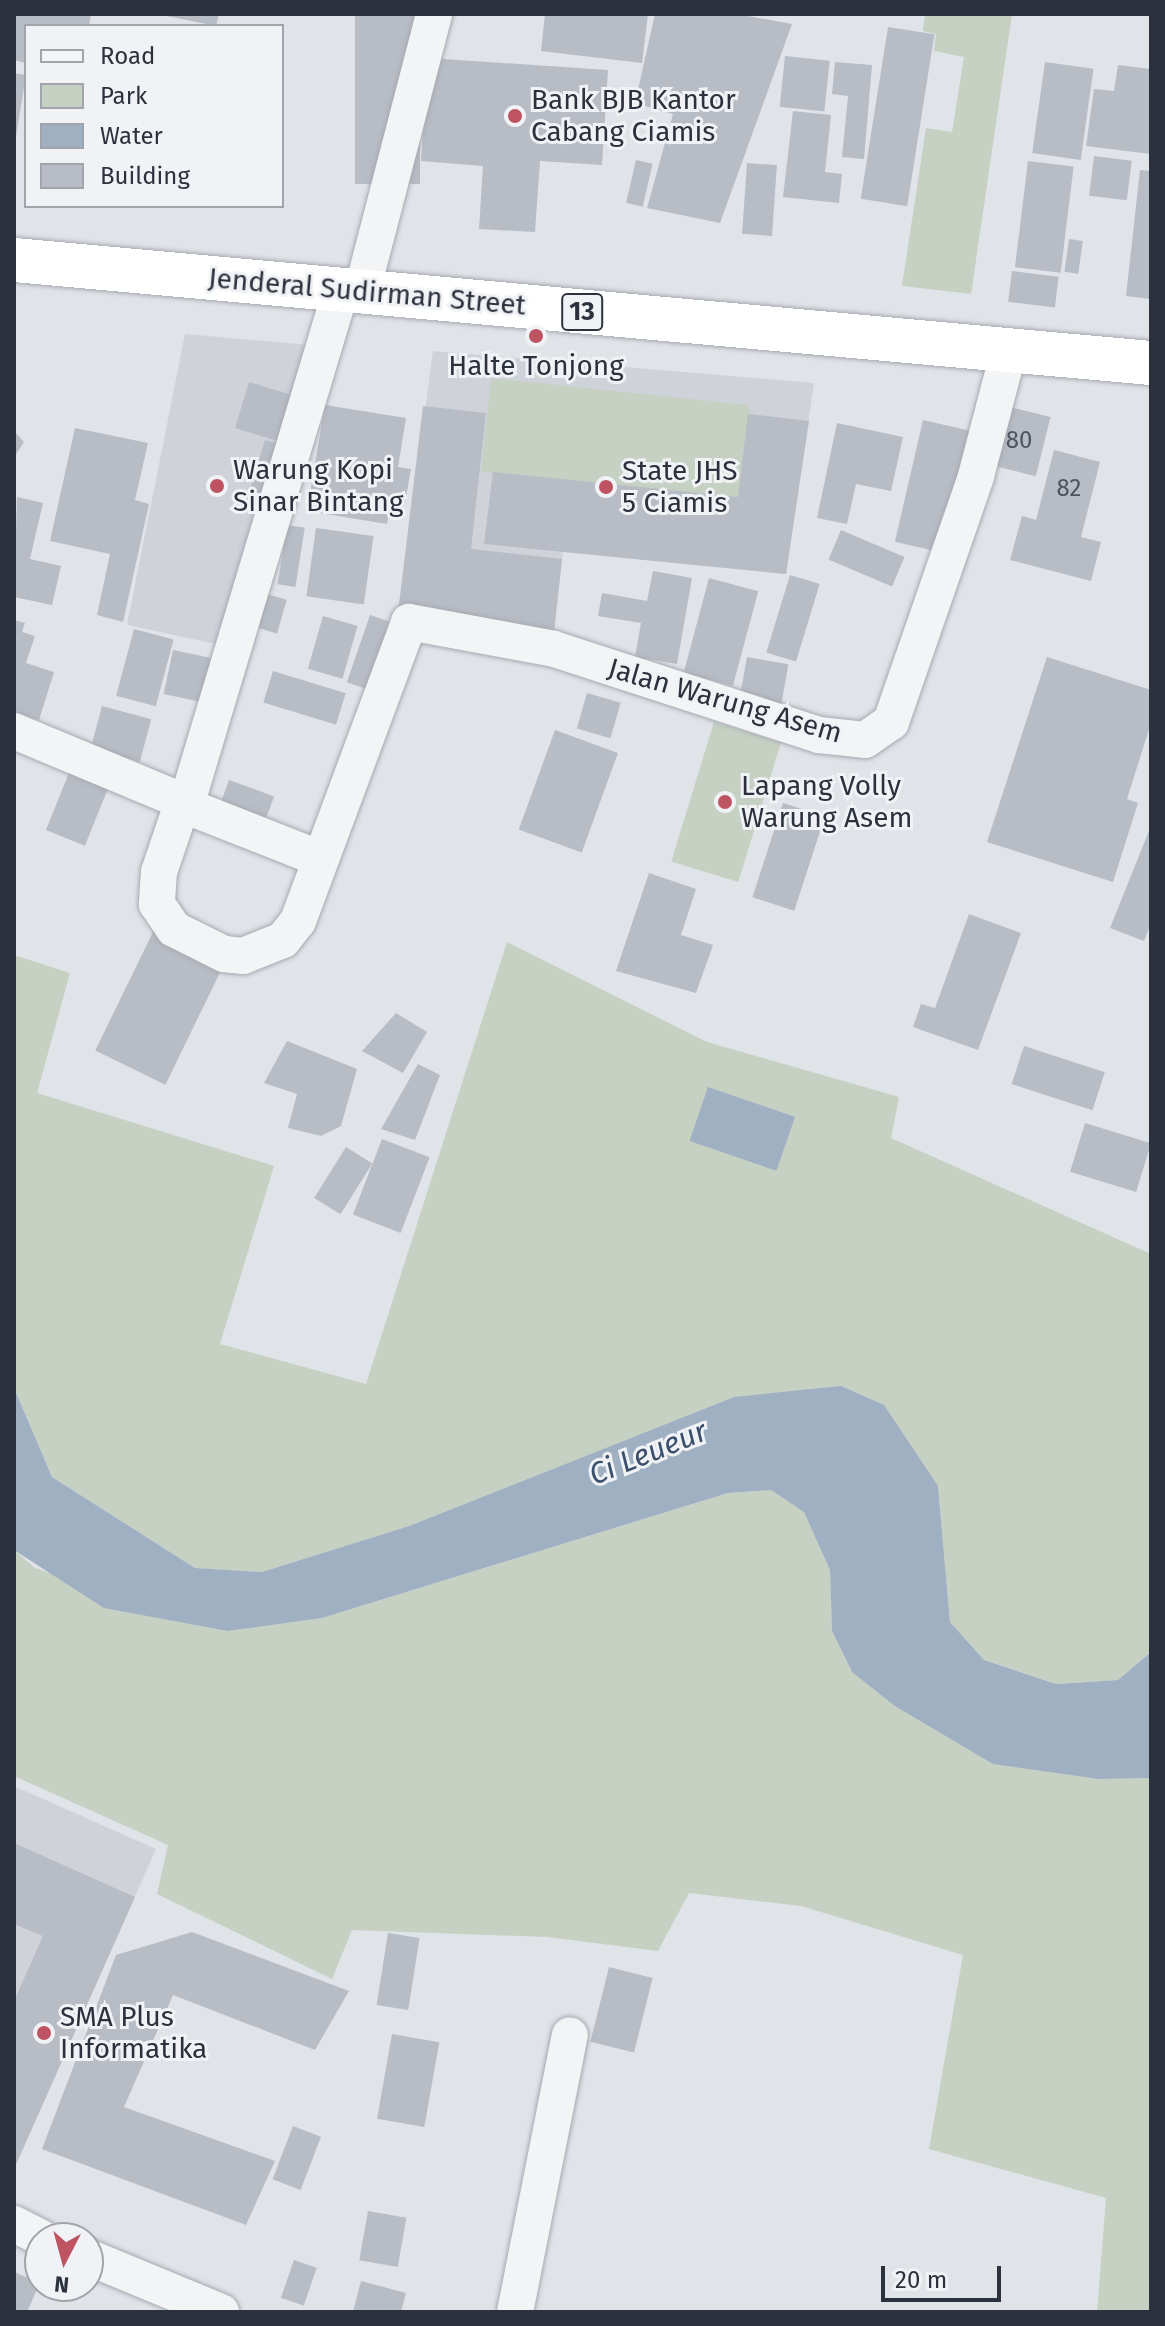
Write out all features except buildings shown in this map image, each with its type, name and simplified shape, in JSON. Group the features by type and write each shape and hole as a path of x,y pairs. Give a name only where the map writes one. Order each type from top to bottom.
{"highway":[{"name":"Jenderal Sudirman Street","path":"14,260 1151,363"}],"street":[{"path":"14,731 179,803 321,859 298,921 283,940 263,952 224,954 174,929 157,904 155,888 179,803 195,778 352,291 434,14"},
{"name":"Jalan Warung Asem","path":"321,859 409,622 554,649 819,735 865,740 891,722 976,476 1009,350"},
{"path":"515,2312 570,2035"},
{"path":"104,2264 221,2312"}],"shaded area":[{"name":"Warung Kopi Sinar Bintang","path":"185,334 322,346 230,647 127,625"},
{"name":"State JHS 5 Ciamis","path":"433,351 814,383 786,574 563,552 554,632 398,613"},
{"name":"SMA Plus Informatika","path":"14,1786 156,1849 14,2169"}],"green space":[{"path":"925,14 1012,14 971,294 902,286 926,128 952,132 964,57 934,51 936,34 923,31"},
{"path":"491,378 750,405 740,499 481,471"},
{"name":"Lapang Volly Warung Asem","path":"714,722 781,742 738,882 671,862"},
{"path":"507,942 707,1042 899,1097 891,1138 1151,1254 1151,1652 1118,1680 1056,1684 984,1660 950,1622 938,1486 734,1397 409,1526 262,1572 195,1568 52,1477 14,1388 14,955 70,973 37,1093 274,1166 220,1344 366,1384"},
{"path":"771,1490 804,1511 830,1570 832,1631 852,1672 1099,1779 1151,1778 1151,2312 1097,2312 1106,2198 929,2149 963,1955 801,1906 689,1893 658,1951 547,1937 352,1930 332,1979 157,1894 168,1845 14,1776 14,1550 35,1568 228,1631 322,1618 728,1493"}],"water":[{"path":"708,1087 795,1117 776,1171 689,1141"},
{"name":"Ci Leueur","path":"841,1386 884,1405 938,1486 950,1622 984,1660 1056,1684 1118,1680 1151,1652 1151,1778 1099,1779 993,1764 895,1706 852,1672 832,1631 830,1570 804,1512 771,1490 728,1493 322,1618 228,1631 104,1608 14,1550 14,1388 52,1477 195,1568 262,1572 409,1526 734,1397"}],"place":[{"name":"Bank BJB Kantor Cabang Ciamis","path":"515,116"},
{"name":"Halte Tonjong","path":"536,336"},
{"name":"Warung Kopi Sinar Bintang","path":"217,486"},
{"name":"State JHS 5 Ciamis","path":"606,487"},
{"name":"Lapang Volly Warung Asem","path":"725,802"},
{"name":"SMA Plus Informatika","path":"44,2033"}]}
